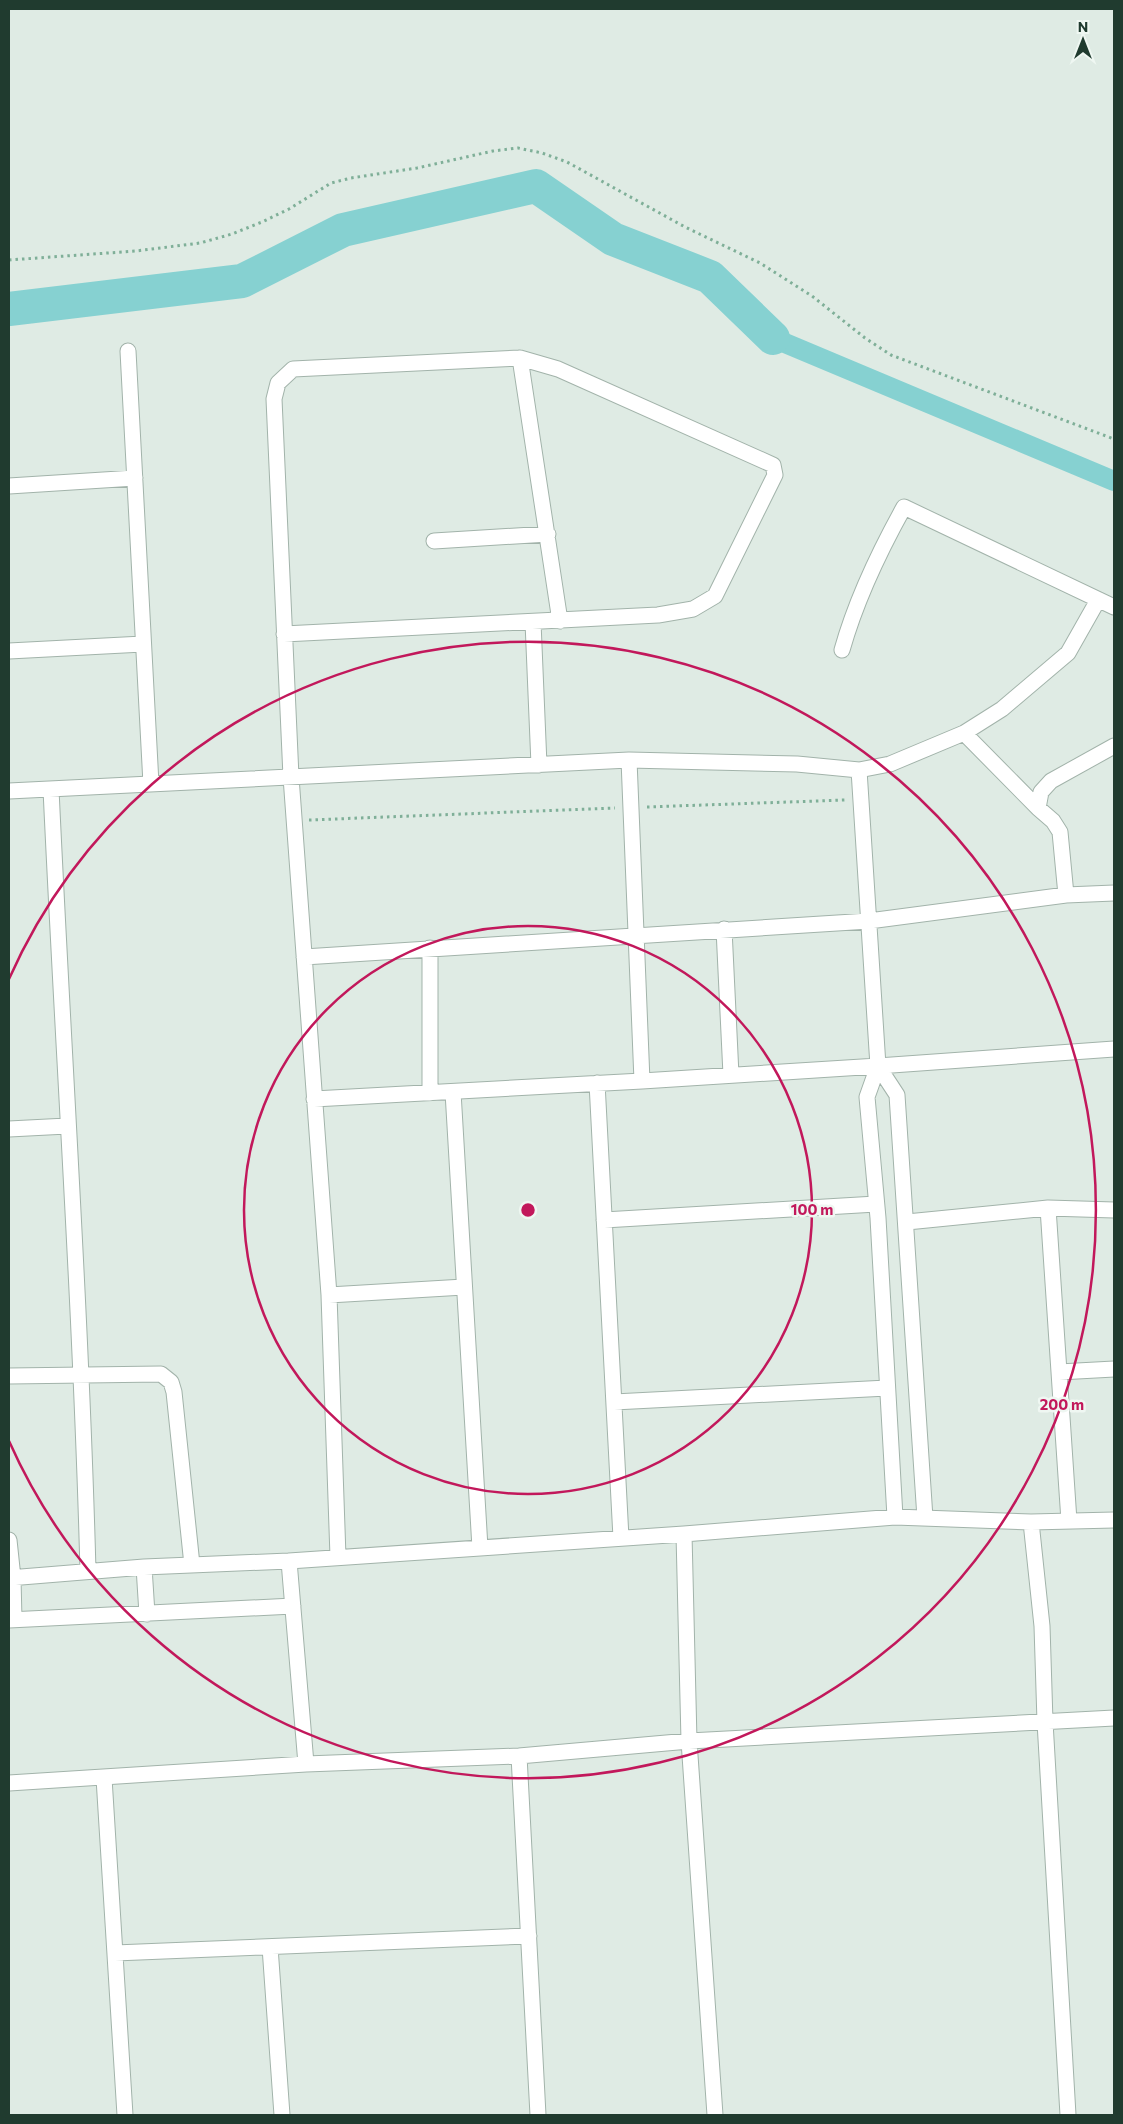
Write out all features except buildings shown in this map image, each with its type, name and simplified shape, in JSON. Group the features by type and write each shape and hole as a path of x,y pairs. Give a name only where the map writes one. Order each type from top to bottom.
{"street":[{"path":"128,351 151,784"},
{"path":"520,358 560,621"},
{"path":"284,634 560,621 677,613 693,609 715,596 775,475 775,469 773,465 558,368 520,358 292,368 278,383 274,399 284,634 291,777 329,1296 338,1557"},
{"path":"9,486 134,478"},
{"path":"842,650 850,621 880,551 904,507 1114,607"},
{"path":"434,541 548,534"},
{"path":"9,791 629,760 796,764 859,770 890,764 964,733 1002,709 1068,653 1098,600"},
{"path":"533,622 539,765"},
{"path":"9,651 143,644"},
{"path":"964,733 1038,808 1053,820 1060,832 1066,895"},
{"path":"1038,808 1041,792 1051,781 1114,746"},
{"path":"629,760 642,1081"},
{"path":"859,770 878,1066 867,1097 878,1218 896,1517"},
{"path":"51,789 67,1126 83,1375 88,1571"},
{"path":"304,956 869,921 1066,895 1114,893"},
{"path":"724,929 731,1075"},
{"path":"430,948 430,1093"},
{"path":"314,1100 878,1066 1114,1049"},
{"path":"878,1066 897,1095 925,1518"},
{"path":"596,1083 622,1538"},
{"path":"453,1092 480,1548"},
{"path":"9,1129 67,1126"},
{"path":"604,1220 876,1204"},
{"path":"906,1222 1048,1208 1114,1210"},
{"path":"1048,1208 1069,1521"},
{"path":"329,1296 464,1287"},
{"path":"1059,1372 1114,1369"},
{"path":"9,1376 161,1374 170,1382 174,1392 192,1565"},
{"path":"614,1402 887,1388"},
{"path":"11,1578 144,1567 289,1561 684,1534 896,1517 1031,1522 1114,1520"},
{"path":"1031,1522 1042,1626 1045,1722 1068,2115"},
{"path":"684,1534 689,1742 715,2115"},
{"path":"9,1540 11,1620 292,1606"},
{"path":"289,1561 306,1764"},
{"path":"144,1567 146,1614"},
{"path":"9,1784 306,1764 519,1756 689,1742 1114,1718"},
{"path":"519,1756 538,2115"},
{"path":"104,1778 125,2115"},
{"path":"115,1953 529,1936"},
{"path":"270,1947 282,2115"}],"path":[{"path":"9,260 136,251 200,242 232,234 262,222 289,209 331,183 417,168 494,150 518,148 542,153 567,162 685,227 760,263 812,296 858,333 891,355 1114,440"},
{"path":"294,820 861,800"}],"waterway":[{"path":"9,309 242,281 343,230 536,186 613,239 710,277 773,338"},
{"path":"773,338 1114,481"}]}
